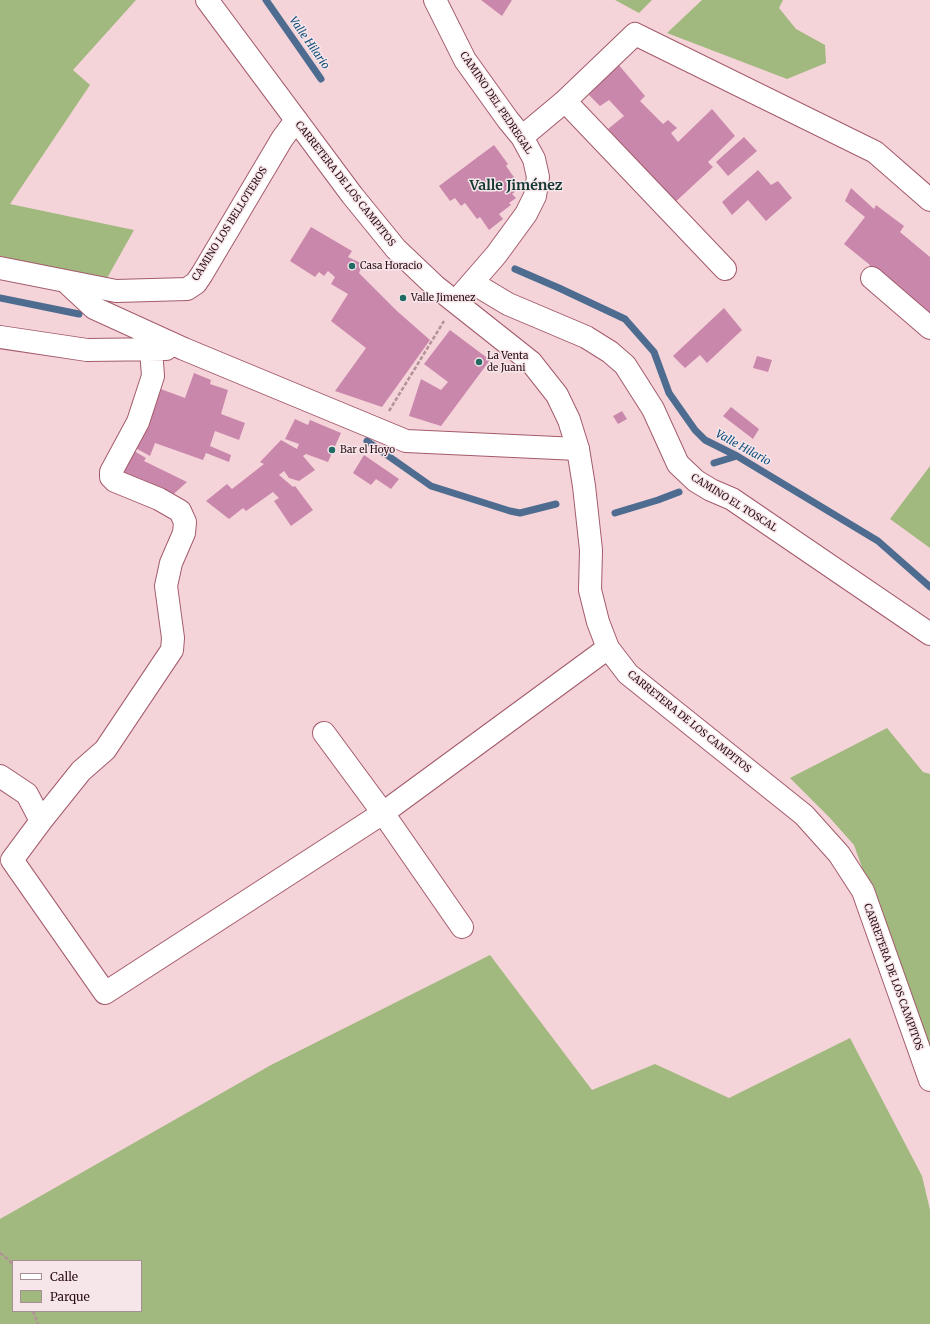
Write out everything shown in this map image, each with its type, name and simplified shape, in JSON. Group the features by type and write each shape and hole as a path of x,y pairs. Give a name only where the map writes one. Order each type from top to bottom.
{"street":[{"name":"CAMINO DEL PEDREGAL","path":"435,0 465,60 522,137 534,159 538,177 535,196 526,214 496,255 454,302"},
{"name":"CARRETERA DE LOS CAMPITOS","path":"212,4 352,195 396,249 417,271 454,302 531,362 557,395 569,420 578,449 584,486 591,550 590,590 598,622 608,648 628,674 804,815 839,854 863,892 930,1080"},
{"path":"522,137 565,101 635,34 875,152 930,200"},
{"path":"565,101 725,269"},
{"name":"CAMINO LOS BELLOTEROS","path":"0,268 116,291 187,289 196,283 282,139 296,120"},
{"path":"872,278 930,328"},
{"path":"65,281 94,308 184,349 406,441 578,449"},
{"name":"CAMINO EL TOSCAL","path":"473,282 508,304 586,337 610,352 625,365 653,409 678,464 696,480 711,490 732,499 930,634"},
{"path":"0,336 87,350 184,349"},
{"path":"151,349 153,376 138,422 112,472 111,477 115,481 159,499 180,511 185,522 184,533 171,563 166,586 173,638 172,650 105,750 81,771 40,821 12,860 105,993 383,813 608,648"},
{"path":"324,733 383,813 462,927"},
{"path":"0,776 27,794 40,821"}],"path":[{"path":"377,430 438,333 454,302"},
{"path":"0,1253 12,1264"},
{"path":"33,1312 38,1324"}],"green space":[{"path":"0,0 136,0 73,70 90,85 10,204 134,230 106,280 0,256"},
{"path":"615,0 652,0 639,13"},
{"path":"702,0 783,0 779,8 796,29 825,45 826,63 787,79 667,33"},
{"path":"930,466 930,548 890,519"},
{"path":"887,728 923,772 930,774 930,1058 854,845 829,817 790,778"},
{"path":"490,955 592,1090 655,1064 729,1098 850,1038 922,1176 930,1210 930,1324 0,1324 0,1219 271,1065"}],"building":[{"path":"481,0 512,0 502,16"},
{"path":"618,64 645,96 640,101 663,124 668,120 677,128 671,133 678,142 712,109 735,136 708,162 713,167 671,206 608,129 624,116 609,100 600,106 586,92"},
{"path":"744,137 757,151 728,176 716,162"},
{"path":"494,145 508,164 506,166 520,188 512,194 516,198 509,203 511,205 499,214 503,219 489,230 480,217 477,219 465,203 461,206 455,198 450,201 439,186"},
{"path":"758,170 771,185 778,181 792,198 766,221 748,200 732,215 722,202"},
{"path":"851,188 874,209 876,205 904,226 900,232 930,257 930,322 922,308 897,284 893,290 868,268 870,265 844,244 865,217 845,201"},
{"path":"311,227 352,251 348,257 363,264 359,273 397,311 430,340 382,407 335,391 366,348 331,321 348,294 331,284 335,277 328,271 324,276 319,272 315,277 290,261"},
{"path":"724,308 742,330 707,363 700,355 685,368 673,356"},
{"path":"450,330 490,360 441,426 409,416 421,379 441,390 448,382 424,364"},
{"path":"757,356 772,360 768,372 753,368"},
{"path":"194,373 211,380 210,384 228,390 221,414 245,423 239,440 215,431 210,446 231,455 229,462 206,453 203,460 155,443 150,456 130,445 158,388 185,398"},
{"path":"731,407 759,429 753,439 723,416"},
{"path":"622,411 627,419 618,424 613,416"},
{"path":"295,419 308,425 310,420 341,433 328,462 306,454 303,456 315,470 299,481 289,478 284,471 279,475 293,487 295,486 313,510 291,526 274,501 279,498 273,492 246,511 243,508 229,519 206,501 227,484 232,489 264,464 260,462 281,440 297,449 299,444 285,439"},
{"path":"129,448 146,458 144,461 187,482 167,500 115,474"},
{"path":"364,455 399,479 391,489 376,479 371,485 353,473"}],"waterway":[{"name":"Valle Hilario","path":"266,0 321,79"},
{"name":"Valle Hilario","path":"515,269 625,319 654,352 669,393 695,430 705,440 737,456 878,541 930,587"},
{"path":"0,298 79,314"},
{"path":"367,441 431,486 520,513 556,504"},
{"path":"714,463 737,456"},
{"path":"615,513 679,492"}],"place":[{"name":"Casa Horacio","path":"352,266"},
{"name":"Valle Jimenez","path":"403,298"},
{"name":"La Venta de Juani","path":"479,362"},
{"name":"Bar el Hoyo","path":"332,450"}],"district":[{"name":"Valle Jiménez","path":"516,186"}]}
